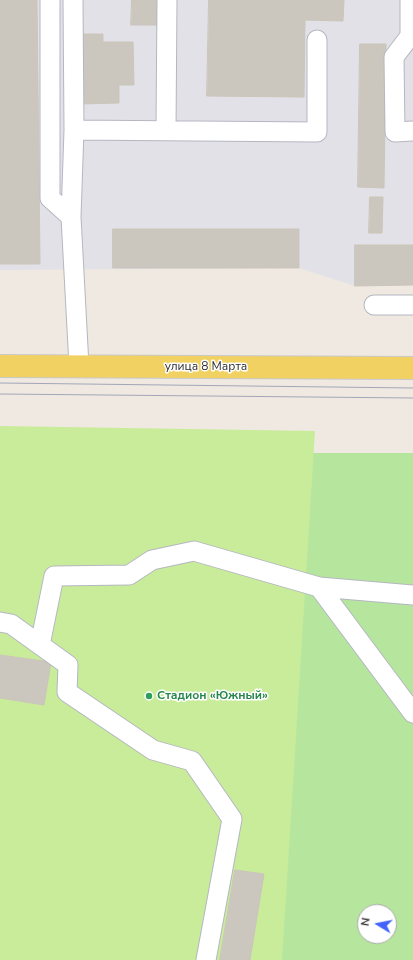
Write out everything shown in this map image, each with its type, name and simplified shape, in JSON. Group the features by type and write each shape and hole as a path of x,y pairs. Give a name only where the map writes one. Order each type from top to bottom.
{"main road":[{"name":"улица 8 Марта","path":"0,366 413,368"}],"lane":[{"path":"50,0 50,198 71,217"},
{"path":"73,0 74,130 71,217 79,366"},
{"path":"166,130 167,0"},
{"path":"410,0 410,36 394,57 395,132 413,131"},
{"path":"74,130 317,132 317,40"},
{"path":"374,305 413,305"},
{"path":"40,645 54,576 129,575 152,560 194,551 319,587 413,595"},
{"path":"319,587 413,713"},
{"path":"0,622 11,624 68,665 67,692 153,750 192,761 232,819 206,960"}],"shaded area":[{"path":"0,0 413,0 413,285 355,286 299,268 0,270"}],"green space":[{"name":"Стадион «Южный»","path":"0,426 315,431 282,960 0,960"},
{"path":"307,453 413,453 413,960 275,960"}],"building":[{"path":"0,0 37,0 40,264 0,264"},
{"path":"132,0 161,0 161,25 131,25"},
{"path":"209,0 344,0 343,21 305,20 304,97 207,96"},
{"path":"79,34 103,34 103,42 133,42 134,85 119,85 119,103 80,104"},
{"path":"360,44 386,44 384,188 358,187"},
{"path":"370,197 383,197 382,233 369,233"},
{"path":"113,229 299,229 299,268 113,268"},
{"path":"355,245 413,245 413,285 355,286"},
{"path":"0,655 51,662 44,705 0,698"},
{"path":"235,870 264,874 250,960 220,960"}],"tram line":[{"path":"0,383 413,388"},
{"path":"0,394 413,398"}],"place":[{"name":"Стадион «Южный»","path":"149,696"}]}
